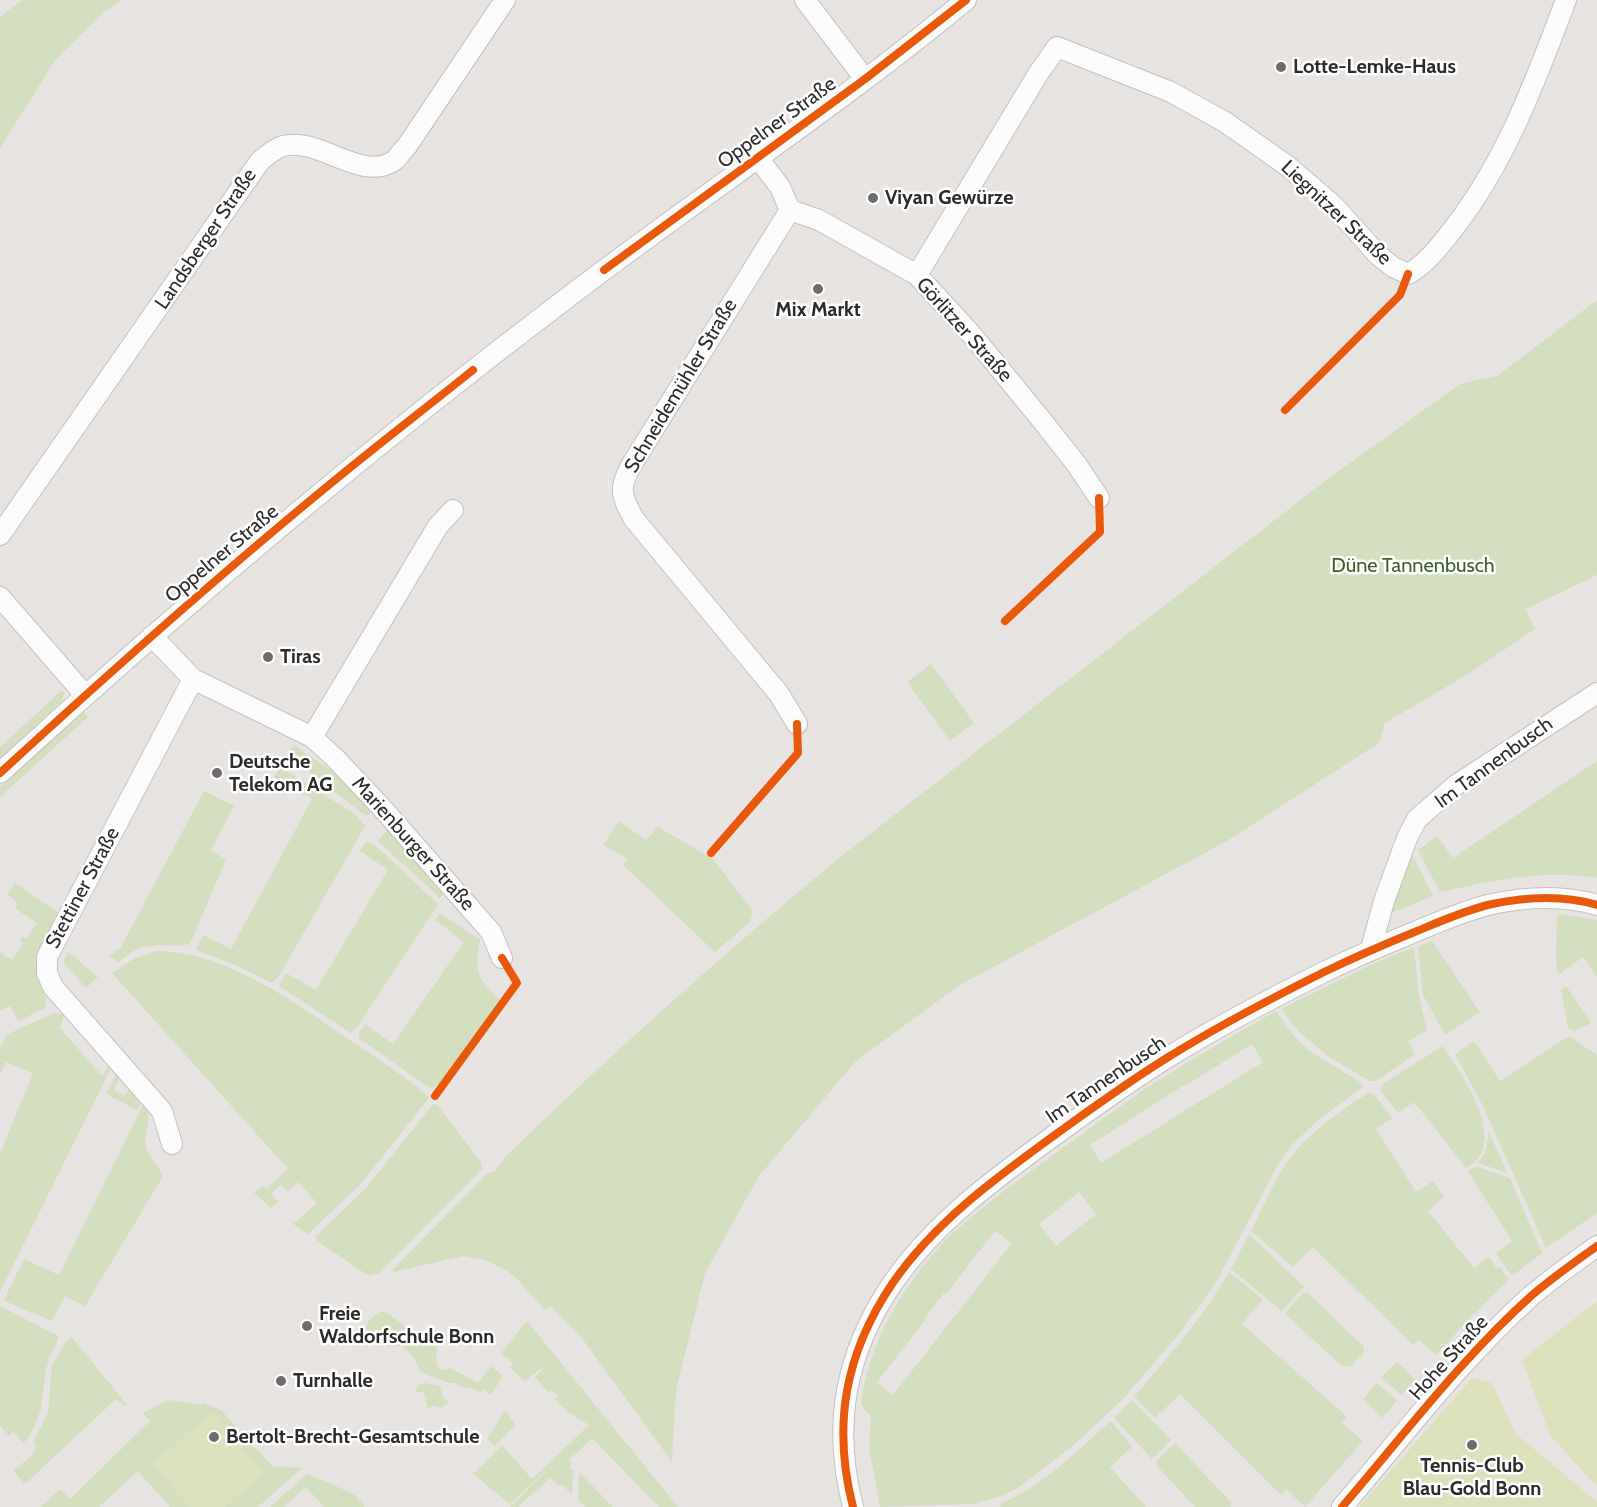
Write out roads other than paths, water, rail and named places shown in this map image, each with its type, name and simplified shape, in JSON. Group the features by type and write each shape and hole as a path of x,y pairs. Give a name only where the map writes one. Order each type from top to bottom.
{"street":[{"name":"Landsberger Straße","path":"0,535 260,161 271,152 284,146 298,145 364,166 385,165 395,160 407,146 505,0"},
{"path":"805,0 865,79"},
{"name":"Oppelner Straße","path":"0,773 152,636 334,480 570,296 865,79 966,0"},
{"name":"Liegnitzer Straße","path":"917,275 1038,74 1058,47 1171,92 1225,122 1289,167 1334,206 1378,255 1393,267 1408,274 1421,267 1439,248 1471,207 1494,171 1513,133 1566,0"},
{"path":"758,158 780,187 790,210"},
{"name":"Görlitzer Straße","path":"790,210 819,220 917,275 972,335 1044,423 1099,498"},
{"name":"Schneidemühler Straße","path":"790,210 624,477 622,488 623,500 634,519 772,685 797,724"},
{"path":"312,737 438,526 453,510"},
{"path":"0,597 85,695"},
{"name":"Marienburger Straße","path":"152,636 193,679 312,737 336,759 491,932 502,958"},
{"name":"Stettiner Straße","path":"172,1144 162,1111 53,987 47,973 47,957 193,679"},
{"name":"Im Tannenbusch","path":"1371,949 1384,901 1407,838 1417,819 1456,785 1597,693"},
{"name":"Im Tannenbusch","path":"853,1507 843,1459 843,1421 848,1379 857,1350 870,1322 892,1285 923,1244 960,1208 1020,1160 1169,1056 1264,1003 1371,949 1453,916 1491,905 1558,898 1582,900 1597,905"},
{"name":"Hohe Straße","path":"1341,1507 1480,1346 1531,1296 1597,1246"}],"place":[{"name":"Lotte-Lemke-Haus","path":"1281,67"},
{"name":"Viyan Gewürze","path":"873,198"},
{"name":"Mix Markt","path":"818,289"},
{"name":"Tiras","path":"268,657"},
{"name":"Deutsche Telekom AG","path":"217,773"},
{"name":"Freie Waldorfschule Bonn","path":"307,1326"},
{"name":"Turnhalle","path":"281,1381"},
{"name":"Bertolt-Brecht-Gesamtschule","path":"214,1437"},
{"name":"Tennis-Club Blau-Gold Bonn","path":"1472,1445"}],"park label":[{"name":"Düne Tannenbusch","path":"1413,566"}]}
